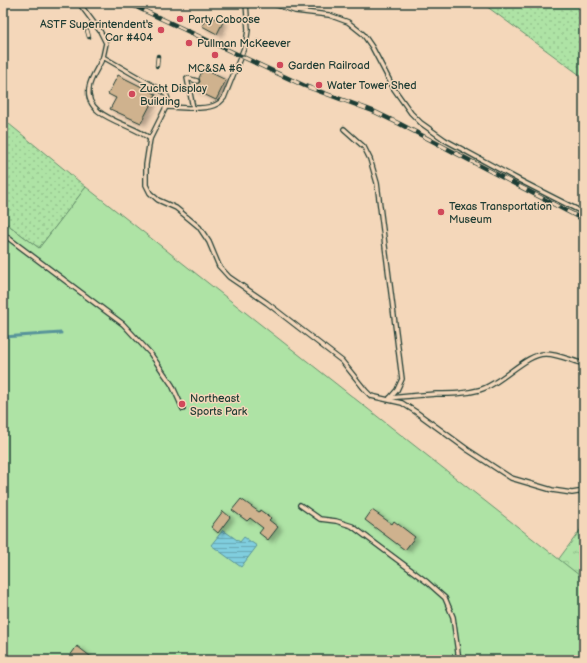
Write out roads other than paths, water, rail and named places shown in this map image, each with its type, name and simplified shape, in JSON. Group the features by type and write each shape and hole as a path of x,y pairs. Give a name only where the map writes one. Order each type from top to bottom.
{"lane":[{"path":"79,3 100,31 106,43 104,57 89,88 90,101 94,108 102,115 140,131 150,139"},
{"path":"166,107 208,107 217,104 226,94 246,43 248,30 246,3"},
{"path":"271,3 295,11 329,15 348,22 363,34 372,47 394,89 411,113 421,123 445,140 584,213"},
{"path":"104,57 164,92 168,99 166,107 150,139 145,177 146,184 150,193 158,200 185,214 198,227 208,242 219,266 229,277 267,303 342,361 371,396 402,404 416,412 468,450 511,478 552,490 572,492 584,491"},
{"path":"193,108 187,78 197,81"},
{"path":"220,92 226,94"},
{"path":"344,129 364,147 370,159 377,183 402,379 397,390 390,398"},
{"path":"3,234 123,324 150,353 172,385 184,409"},
{"path":"384,399 413,395 466,393 479,390 491,386 508,375 525,361 540,354 554,355 584,364"},
{"path":"300,505 320,519 336,521 352,526 427,582 445,598 453,617 459,660"}],"water":[{"path":"223,530 240,542 244,537 257,546 241,567 211,545"}],"waterway":[{"path":"3,337 61,333"}],"railway":[{"path":"128,3 305,86 373,111 584,220"},
{"path":"87,30 89,37"},
{"path":"255,46 258,42"},
{"path":"157,66 158,56"}],"place":[{"name":"Party Caboose","path":"180,19"},
{"name":"ASTF Superintendent's Car #404","path":"161,30"},
{"name":"Pullman McKeever","path":"189,43"},
{"name":"MC&SA #6","path":"215,55"},
{"name":"Garden Railroad","path":"280,65"},
{"name":"Water Tower Shed","path":"319,85"},
{"name":"Zucht Display Building","path":"132,94"},
{"name":"Texas Transportation Museum","path":"441,212"},
{"name":"Northeast Sports Park","path":"182,404"}]}
